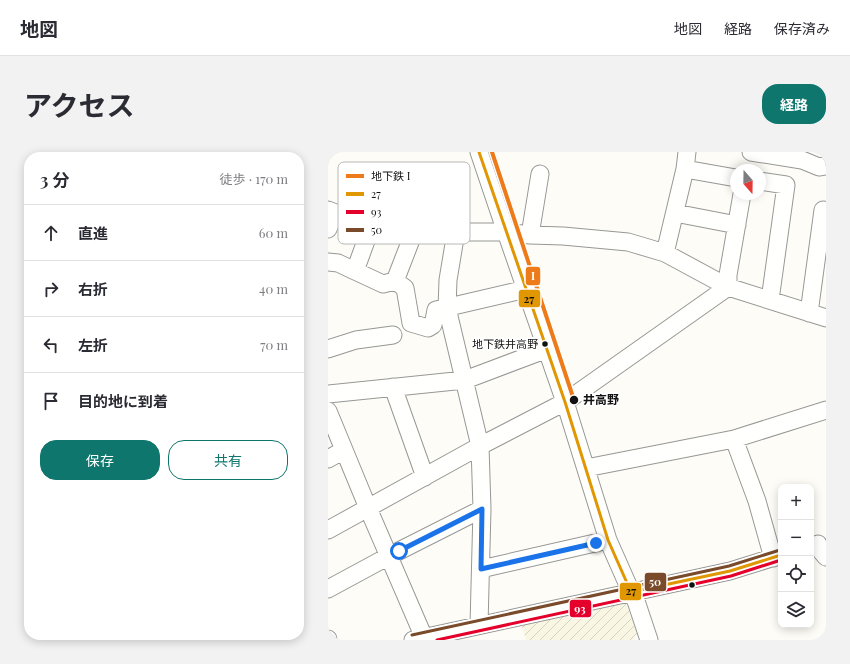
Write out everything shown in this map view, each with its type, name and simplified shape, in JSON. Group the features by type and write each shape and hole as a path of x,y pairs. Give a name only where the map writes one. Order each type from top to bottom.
{"street":[{"path":"665,253 685,169 687,152"},
{"path":"479,153 565,402 608,540 636,601 649,640"},
{"path":"759,153 803,156 819,167 826,166"},
{"path":"685,169 730,177"},
{"path":"530,235 540,174"},
{"path":"766,182 786,185 770,300"},
{"path":"728,287 728,275 741,200"},
{"path":"809,313 823,210"},
{"path":"328,229 332,211"},
{"path":"675,213 736,225"},
{"path":"470,232 506,232 628,242 665,253 728,287 826,318"},
{"path":"355,271 365,244"},
{"path":"328,262 338,263 383,284 395,280 409,244"},
{"path":"454,244 448,280 447,308 480,446 482,509 479,625"},
{"path":"395,280 405,288 411,323 428,328 433,325 436,310 526,289"},
{"path":"328,530 480,446 565,402 728,287"},
{"path":"328,349 384,332"},
{"path":"328,394 465,380 547,349"},
{"path":"393,387 425,477"},
{"path":"586,468 734,439 826,410"},
{"path":"328,411 389,556 421,639 479,625 730,571 777,556 734,439"},
{"path":"328,459 344,450"},
{"path":"328,589 482,509"},
{"path":"481,569 608,540"}],"shaded area":[{"path":"622,601 626,603 637,634 632,640 526,640 521,624"}],"metro line":[{"name":"I","path":"492,152 574,400"}],"transit line":[{"name":"27","path":"479,152 565,402 608,540 631,592 730,571 778,556"},
{"name":"50","path":"412,635 729,566 778,551"},
{"name":"93","path":"437,640 731,576 778,561"}],"place":[{"name":"地下鉄井高野","path":"545,344"},
{"name":"井高野","path":"574,400"}],"route":[{"path":"399,551 482,509 481,569 596,543"}]}
